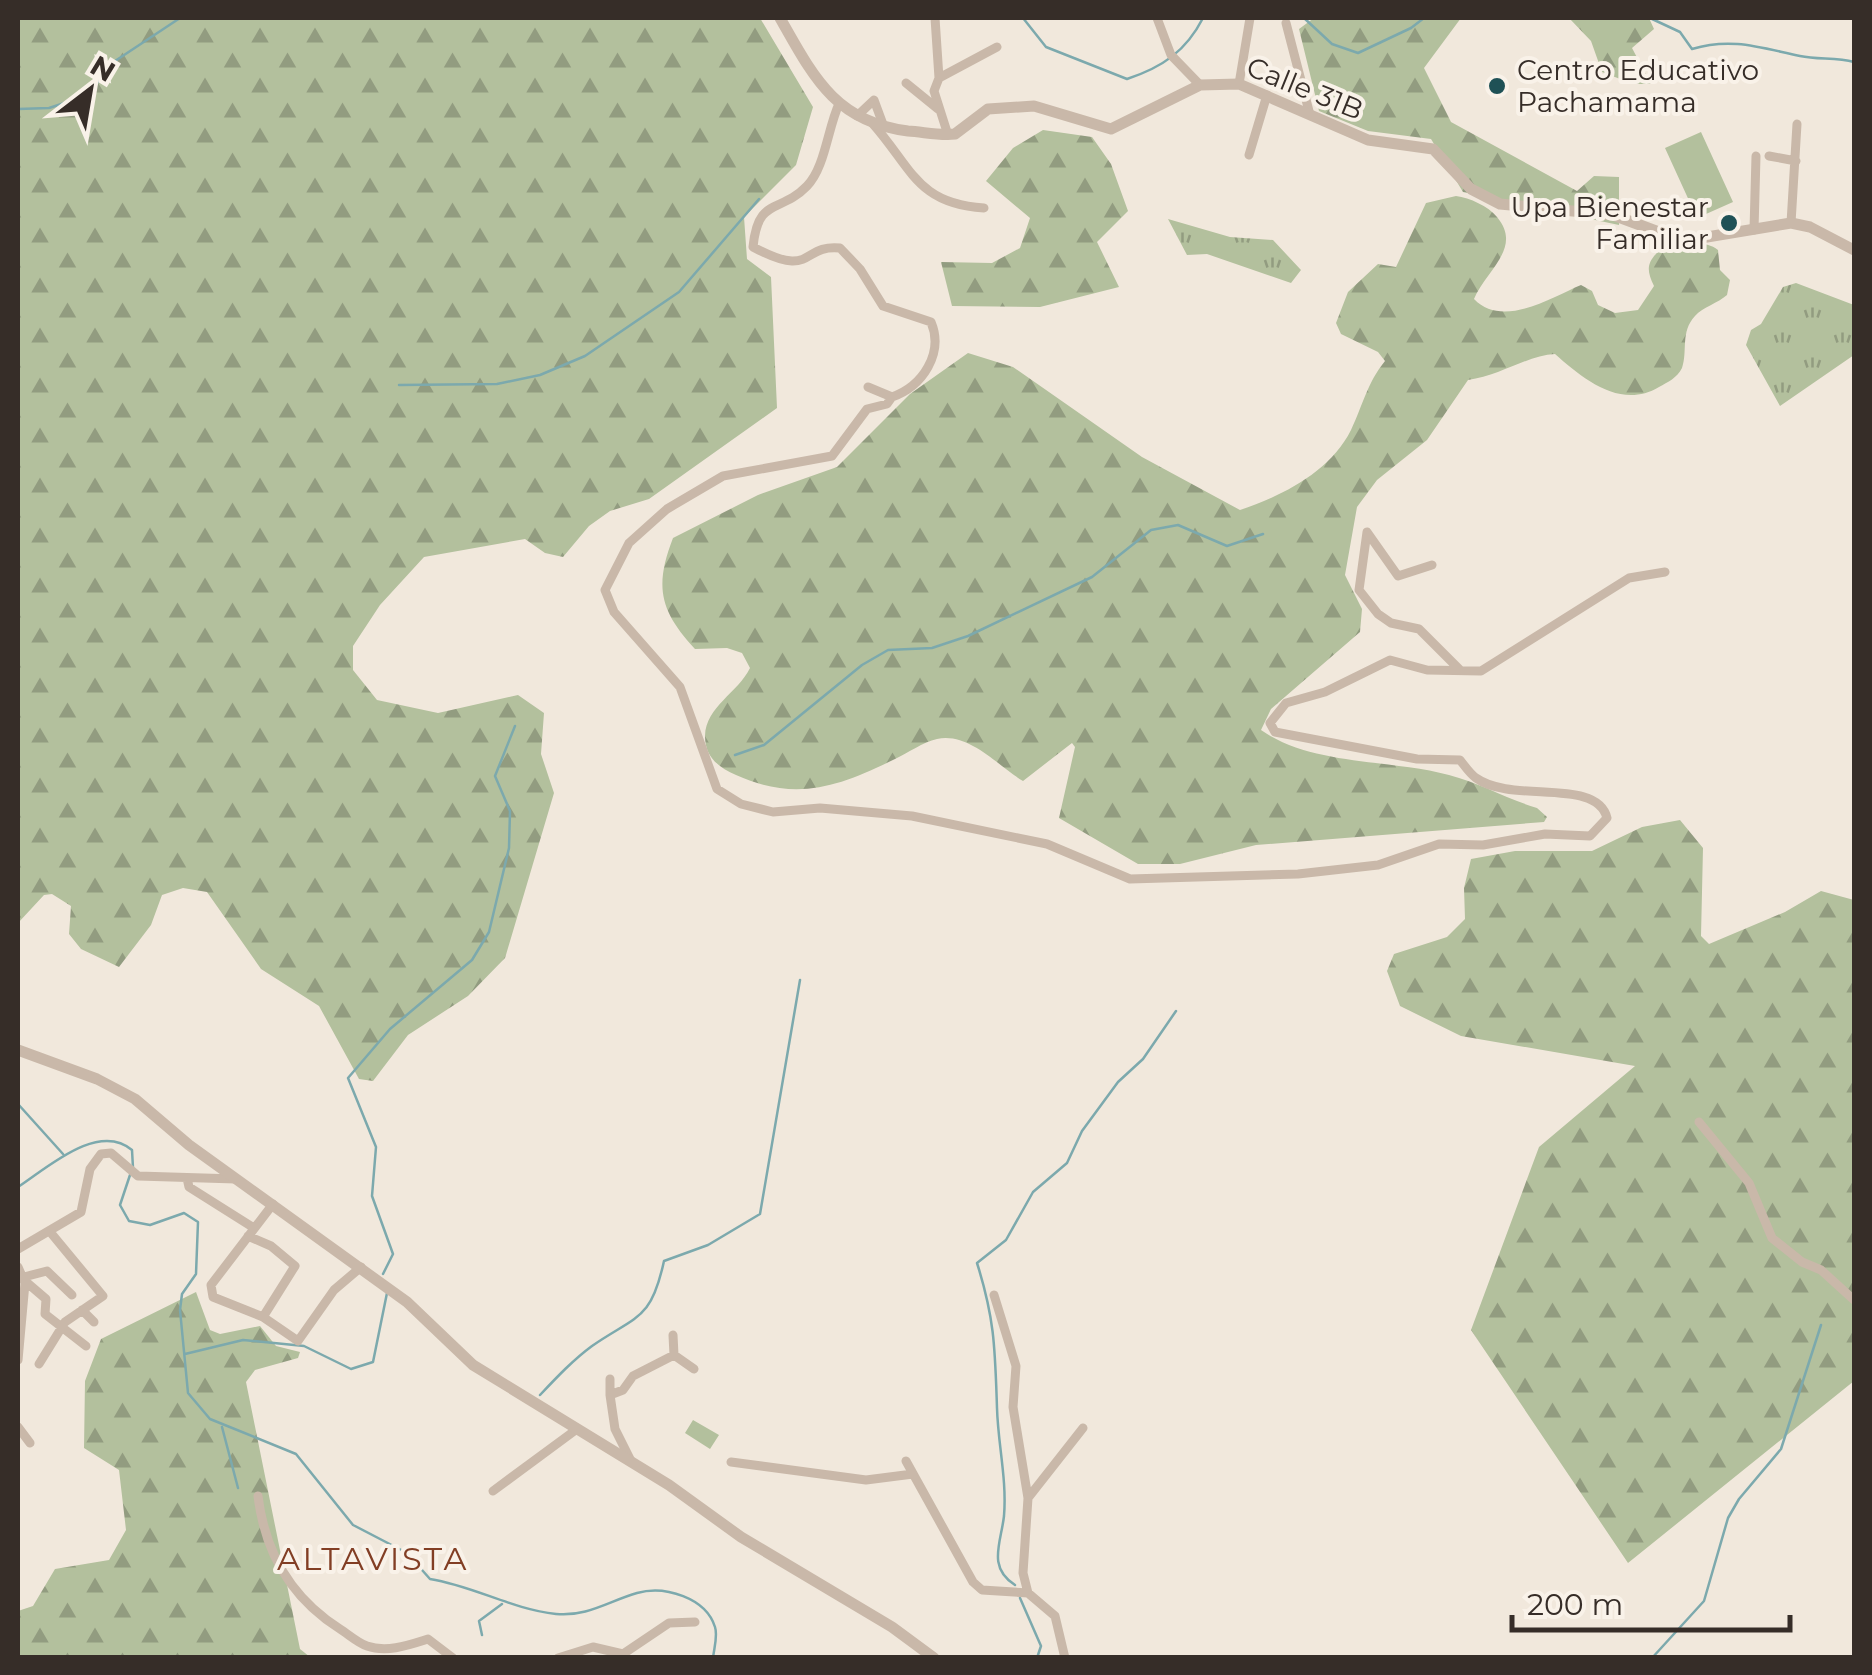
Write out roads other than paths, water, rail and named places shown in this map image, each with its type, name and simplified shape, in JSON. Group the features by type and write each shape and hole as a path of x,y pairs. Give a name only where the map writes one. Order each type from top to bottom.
{"street":[{"path":"780,18 809,72 839,104 879,126 948,135 934,92 939,78 935,18"},
{"path":"1157,18 1174,60 1200,85"},
{"path":"1239,84 1250,18"},
{"path":"1286,22 1310,115"},
{"path":"939,78 997,47"},
{"path":"906,82 938,110"},
{"name":"Calle 31B","path":"948,135 962,131 980,112 997,107 1034,106 1111,129 1200,85 1239,84 1368,140 1433,149 1471,189 1500,204 1614,215 1683,240 1791,223"},
{"path":"1249,155 1267,95"},
{"path":"857,116 874,100 879,126 921,188 940,201 984,208"},
{"path":"839,104 808,186 771,206 756,222 754,247 794,264 808,261 830,247 840,248 883,306 931,322 936,335 929,366 904,393 892,397 887,404 867,409 832,456 723,476 667,509 629,542 605,590 614,612 680,687 718,789 741,804 774,812 820,808 912,816 1047,844 1130,879 1314,872 1378,865 1439,844 1483,845 1545,834 1590,836 1607,818 1604,806 1592,797 1560,793 1535,796 1476,778 1460,760 1417,759 1274,732 1270,723 1286,703 1325,692 1390,660 1427,670 1490,668 1629,578 1665,572"},
{"path":"1797,124 1791,223 1810,227 1854,250"},
{"path":"1754,230 1756,156"},
{"path":"1769,156 1796,161"},
{"path":"868,387 892,397"},
{"path":"1432,565 1398,576 1367,532 1359,590 1391,624 1419,629 1460,671"},
{"path":"18,1050 97,1079 135,1099 407,1302 473,1365 631,1461 740,1537 892,1627 934,1658"},
{"path":"1699,1122 1749,1183 1772,1238 1802,1262 1821,1270 1854,1300"},
{"path":"18,1249 81,1212 93,1160 110,1154 138,1176 238,1179"},
{"path":"186,1178 189,1186 295,1266 263,1317"},
{"path":"273,1204 210,1292 228,1306 263,1317 294,1340 302,1340 334,1290 361,1267"},
{"path":"39,1364 60,1329 103,1296 51,1232"},
{"path":"20,1272 47,1272 72,1295"},
{"path":"20,1272 46,1298 45,1314 86,1346"},
{"path":"18,1360 20,1272"},
{"path":"994,1295 1016,1366 1013,1407 1028,1498 1023,1544 1028,1593"},
{"path":"82,1310 94,1322"},
{"path":"673,1334 674,1355"},
{"path":"674,1355 694,1369"},
{"path":"610,1395 622,1390 633,1376 674,1355"},
{"path":"610,1380 615,1429 631,1461"},
{"path":"18,1427 30,1443"},
{"path":"492,1492 578,1428"},
{"path":"1028,1498 1083,1428"},
{"path":"906,1461 973,1582 982,1590 1028,1593 1055,1616 1065,1658"},
{"path":"731,1462 866,1480 913,1474"},
{"path":"258,1496 264,1537 278,1556 289,1585 307,1605 367,1646 399,1648 428,1639 453,1658"},
{"path":"558,1658 593,1647 623,1654 670,1624 694,1622"}],"waterway":[{"path":"18,109 49,108 89,95 109,65 180,18"},
{"path":"1023,18 1046,47 1127,79 1172,56 1189,40 1203,18"},
{"path":"1304,18 1332,44 1358,53 1424,18"},
{"path":"1650,18 1680,32 1692,49 1733,44 1854,62"},
{"path":"399,385 497,384 540,375 585,356 679,292 759,199"},
{"path":"735,755 764,745 862,665 888,650 932,648 968,636 1092,577 1151,530 1178,525 1227,546 1263,534"},
{"path":"383,1274 393,1254 372,1196 376,1147 348,1078 390,1029 472,960 489,932 509,848 510,811 495,776 515,726"},
{"path":"540,1395 585,1351 640,1314 654,1295 664,1261 708,1245 760,1214 800,980"},
{"path":"1015,1585 1006,1578 998,1562 1005,1502 995,1352 977,1263 1006,1240 1033,1192 1067,1163 1082,1131 1118,1082 1143,1059 1176,1011"},
{"path":"18,1104 63,1154"},
{"path":"18,1187 73,1151 104,1141 132,1150 133,1168"},
{"path":"130,1175 120,1205 129,1221 150,1225 184,1213 198,1222 196,1274 182,1294 180,1310 188,1393 210,1419 296,1454 353,1525 407,1553 430,1579 556,1614 588,1611 648,1591 683,1596 703,1608 715,1627 713,1658"},
{"path":"185,1354 243,1340 304,1346 351,1369 373,1362 387,1293"},
{"path":"1652,1658 1704,1601 1728,1518 1781,1449 1821,1325"},
{"path":"222,1427 238,1488"},
{"path":"1020,1598 1041,1646 1037,1658"},
{"path":"482,1635 479,1621 502,1604"}],"place":[{"name":"Centro Educativo Pachamama","path":"1497,86"},
{"name":"Upa Bienestar Familiar","path":"1729,223"}],"district":[{"name":"ALTAVISTA","path":"373,1559"}]}
